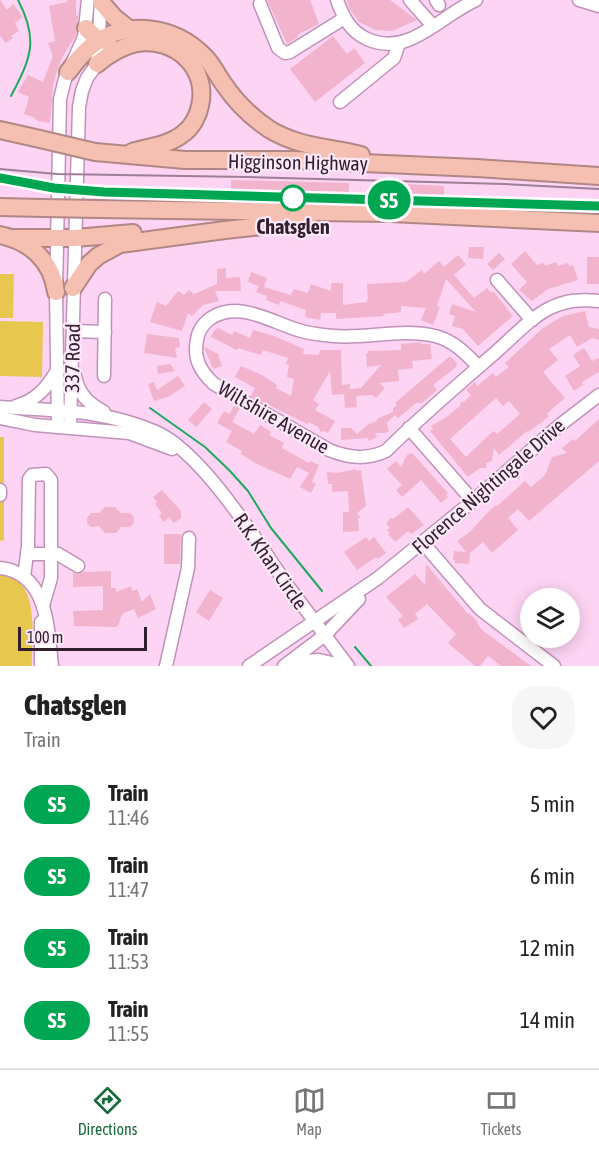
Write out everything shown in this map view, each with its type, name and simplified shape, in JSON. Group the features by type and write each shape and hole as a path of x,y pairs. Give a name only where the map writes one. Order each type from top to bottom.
{"highway":[{"path":"97,1 130,37 161,44 179,52 187,58 198,73 202,99 191,126 180,136 166,143 123,155"},
{"path":"86,28 100,40"},
{"path":"68,72 88,49 100,40 130,37 157,30 186,42 210,63 235,99 247,112 268,128 290,140 316,148 350,152 402,165"},
{"path":"97,64 130,37"},
{"name":"Higginson Highway","path":"0,130 96,152 185,160 295,160 599,176"},
{"path":"0,207 391,213 599,223"},
{"path":"74,288 89,264 98,256 120,244 225,230 391,213"},
{"path":"7,236 75,238 189,229 225,230"},
{"path":"7,236 43,258 53,274 57,292"}],"street":[{"path":"336,0 343,19 358,34 375,42 399,44 476,0"},
{"path":"410,0 433,26"},
{"path":"579,0 599,6"},
{"path":"97,1 100,40 97,64"},
{"name":"337 Road","path":"64,427 58,410 56,371 60,99 68,72 81,46 97,1"},
{"path":"260,4 278,48 285,53 343,19"},
{"path":"340,102 393,58 399,44"},
{"name":"337 Road","path":"64,427 71,411 80,106 84,85 97,64"},
{"path":"497,280 532,320"},
{"path":"104,376 105,299"},
{"name":"Wiltshire Avenue","path":"479,367 449,341 435,336 395,333 352,337 309,333 243,311 232,311 214,316 207,321 197,336 198,364 202,373 214,384 329,450 343,456 374,457 386,451 532,320 565,302 581,299 599,301"},
{"path":"73,331 105,332"},
{"path":"72,366 81,393 89,404 109,416"},
{"path":"5,408 26,403 42,393 56,371"},
{"name":"Florence Nightingale Drive","path":"249,666 378,579 473,501 560,424 599,395"},
{"name":"R.K. Khan Circle","path":"5,408 58,410 109,416 134,423 169,439 191,459 228,500 346,666"},
{"name":"R.K. Khan Circle","path":"0,418 36,425 116,430 138,435 191,459"},
{"path":"409,428 473,501"},
{"path":"24,577 27,554 29,479 32,475 48,475 51,480 51,578 41,623 41,666"},
{"path":"0,490 0,495"},
{"path":"166,666 188,568 189,538"},
{"path":"423,543 480,609 554,666"},
{"path":"27,554 64,556 78,566"},
{"path":"0,568 15,571 38,591 48,625 52,666"},
{"name":"Florence Nightingale Drive","path":"287,664 324,635 378,579"},
{"path":"287,664 319,660 346,666"}],"shaded area":[{"path":"0,274 14,274 13,318 0,318"},
{"path":"0,321 43,322 42,377 0,376"},
{"path":"0,437 4,437 4,540 0,541"},
{"path":"0,574 13,577 22,585 28,597 33,625 32,666 0,666"}],"building":[{"path":"0,0 7,10 13,4 23,17 15,23 19,31 6,43 0,36"},
{"path":"67,0 76,0 76,15 78,16 76,35 57,71 53,86 50,123 38,121 24,114 29,97 18,92 28,75 43,82 53,56 48,43 55,41 49,6 67,2"},
{"path":"267,0 310,0 319,24 297,35 298,37 287,44"},
{"path":"347,0 390,0 417,20 392,31 376,30 359,22 349,8"},
{"path":"333,36 347,54 354,48 365,63 315,102 290,69"},
{"path":"231,180 349,183 349,196 231,193"},
{"path":"405,184 444,186 444,198 404,197"},
{"path":"469,247 484,247 483,259 468,258"},
{"path":"525,251 537,265 544,263 545,266 556,262 558,266 568,263 569,266 573,265 578,280 548,289 532,301 519,290 527,282 511,264"},
{"path":"499,253 505,259 493,270 487,264"},
{"path":"458,255 466,264 454,275 474,298 487,288 491,293 493,291 513,316 478,346 463,329 452,326 455,316 449,314 452,304 476,312 446,279 437,306 440,307 433,325 421,320 426,308 401,306 401,312 383,314 384,316 336,319 336,313 321,313 320,320 305,317 306,310 280,301 279,305 266,300 267,296 256,292 259,286 248,282 251,272 267,278 264,287 291,295 294,289 308,293 311,284 331,291 331,283 343,283 343,305 367,302 367,284 406,282 422,270 424,274 439,261 444,267"},
{"path":"587,257 599,257 599,284 587,284"},
{"path":"226,268 226,278 240,277 241,291 215,291 219,301 203,305 192,316 188,313 182,331 150,322 157,302 166,306 178,291 184,295 189,290 194,294 217,284 217,269"},
{"path":"585,311 589,327 599,329 599,340 592,338 577,347 570,335 549,349 558,360 543,372 565,398 547,414 549,416 499,455 494,448 492,461 486,463 486,468 480,468 468,477 430,431 433,429 431,426 448,416 471,395 466,390 475,382 477,386 493,373 496,377 509,367 505,363 543,328 563,316","holes":["496,398 503,406 509,401 520,414 497,434 494,431 490,434 466,457 450,439"]},
{"path":"218,328 232,335 234,331 250,338 253,330 274,336 304,349 303,354 319,355 320,350 341,350 342,385 350,384 350,389 361,388 381,365 367,367 366,353 369,353 368,351 401,350 401,344 421,342 421,344 430,344 432,359 412,361 413,368 398,370 399,381 379,383 385,388 376,398 372,395 356,396 357,407 345,408 344,394 332,395 330,371 313,400 319,404 315,410 335,421 328,433 321,432 318,427 309,422 307,424 251,396 255,388 235,377 241,366 262,375 277,385 276,388 291,396 294,379 287,377 288,358 263,350 261,355 238,348 237,350 211,337"},
{"path":"147,334 179,338 180,347 175,348 177,358 144,353"},
{"path":"204,347 218,354 222,366 213,369"},
{"path":"584,348 592,361 599,358 599,372 582,382 583,385 574,391 565,376 580,366 573,355"},
{"path":"450,356 457,363 456,367 433,385 437,390 422,403 416,403 398,418 395,415 387,423 389,432 375,433 377,437 369,441 368,438 341,440 341,428 351,428 357,434 377,419 393,412 393,408 397,405 395,403"},
{"path":"170,364 175,371 158,374 157,366"},
{"path":"178,376 185,386 168,397 154,401 148,384 154,382 157,390"},
{"path":"204,402 212,409 196,427 188,420"},
{"path":"235,405 240,408 232,422 254,434 260,425 271,432 269,435 284,443 282,448 309,463 310,461 319,465 312,482 316,484 311,493 300,487 309,473 297,467 290,479 257,464 241,454 242,451 226,442 232,431 217,423 224,411 229,414"},
{"path":"599,419 599,461 529,521 518,509 508,518 518,530 492,553 483,542 470,553 469,564 455,563 454,551 466,552 457,541 470,532 487,513 525,481 531,487 545,475 552,457 567,453 562,448 573,439 575,441"},
{"path":"412,453 448,493 446,495 448,497 441,503 421,480 402,497 396,490 402,485 387,469 396,461 401,467 407,455"},
{"path":"361,470 366,506 357,513 361,518 358,518 359,531 343,532 343,512 349,512 348,491 332,492 332,484 328,484 327,472 337,473"},
{"path":"162,490 181,511 181,518 174,523 169,517 164,522 159,516 162,513 153,497"},
{"path":"105,507 115,507 121,513 130,513 134,517 134,523 130,527 121,527 116,533 105,533 99,526 91,527 87,523 87,518 91,513 99,513"},
{"path":"408,507 424,525 411,534 408,531 395,542 388,534 390,533 387,530 390,528 386,523"},
{"path":"164,534 181,534 180,564 164,564"},
{"path":"366,537 369,541 374,537 386,553 357,570 344,552"},
{"path":"426,564 468,614 478,622 482,630 531,666 501,666 488,656 480,666 475,666 448,643 456,634 427,604 415,614 418,619 404,628 398,619 403,616 386,597 415,574 425,585"},
{"path":"111,571 111,588 116,588 116,592 131,586 132,591 137,589 142,602 150,594 156,609 138,618 134,609 122,614 118,626 115,627 74,626 73,611 103,610 103,586 73,587 73,573"},
{"path":"210,590 223,598 209,621 196,612"}],"waterway":[{"path":"11,96 28,59 30,49 29,27 18,0"},
{"path":"150,408 205,447 230,471 248,491 271,528 322,591"},
{"path":"355,647 371,666"}],"railway":[{"path":"0,169 57,174 504,184 599,189"},
{"path":"0,178 54,188 104,192 599,206"}],"train":[{"name":"S5","path":"0,178 78,191 599,206"}],"place":[{"name":"Chatsglen","path":"293,198"}]}
